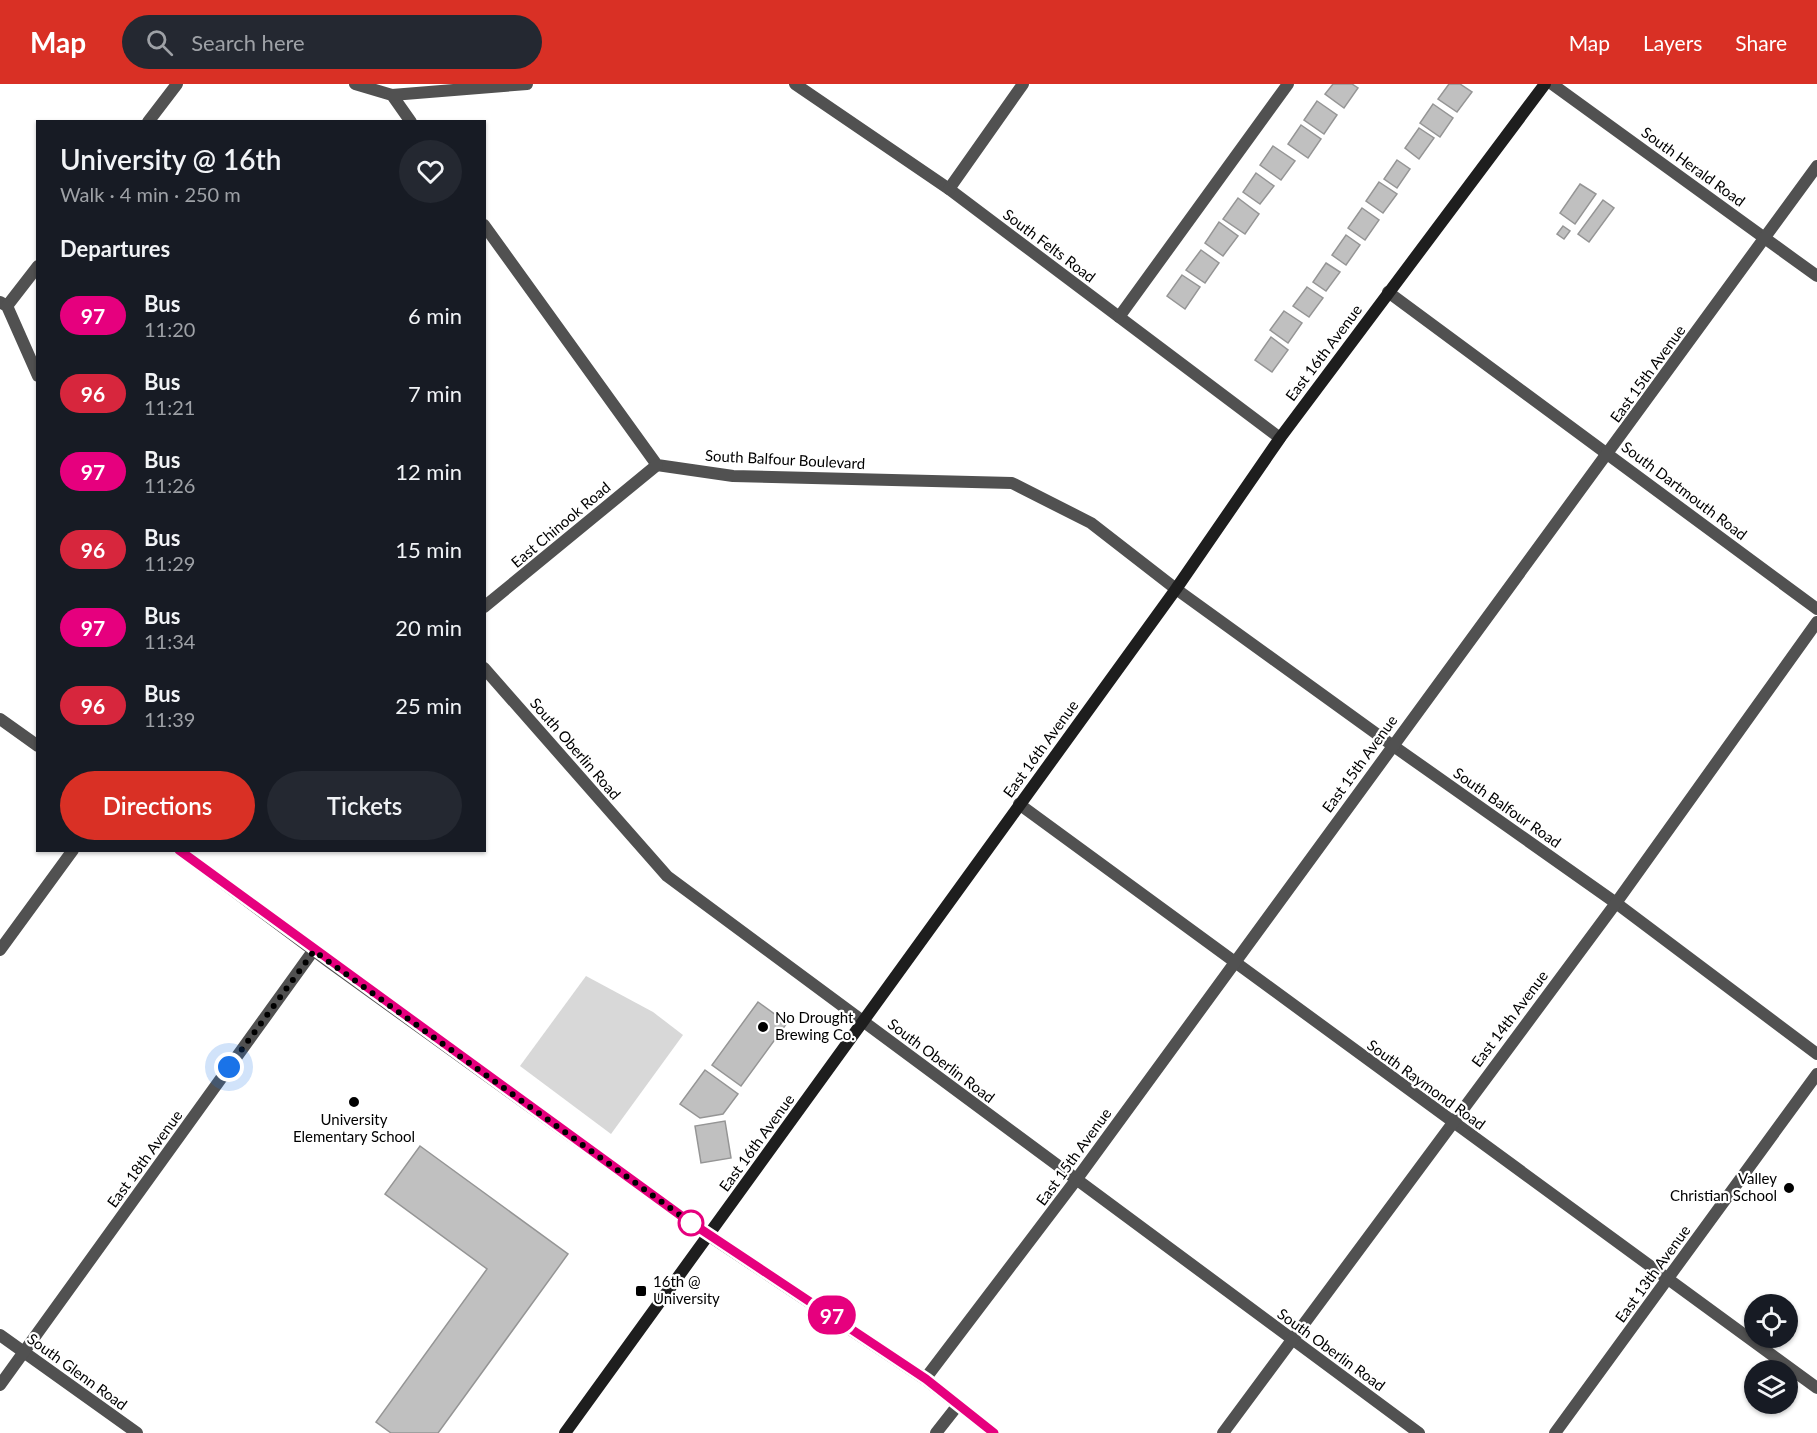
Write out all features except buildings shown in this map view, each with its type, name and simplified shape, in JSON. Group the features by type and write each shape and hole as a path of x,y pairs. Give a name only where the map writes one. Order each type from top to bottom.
{"main road":[{"name":"East 16th Avenue","path":"565,1433 1176,589 1280,438 1545,84"},
{"path":"708,1235 926,1379 994,1433"}],"street":[{"path":"150,120 177,84"},
{"path":"355,84 392,95 527,84"},
{"name":"South Felts Road","path":"795,84 949,189 1280,438"},
{"path":"949,189 1023,84"},
{"path":"1119,317 1288,84"},
{"name":"South Herald Road","path":"1552,84 1817,276"},
{"path":"392,95 410,120"},
{"name":"East 15th Avenue","path":"926,1379 1076,1180 1392,745 1609,454 1817,166"},
{"path":"486,228 657,465"},
{"path":"36,268 3,304 36,372"},
{"name":"South Dartmouth Road","path":"1388,292 1817,609"},
{"name":"South Balfour Boulevard","path":"657,465 733,476 1012,483 1091,523 1176,589"},
{"name":"East Chinook Road","path":"486,605 657,465"},
{"name":"South Balfour Road","path":"1176,589 1616,903 1817,1054"},
{"name":"East 14th Avenue","path":"1223,1433 1616,903 1817,622"},
{"name":"South Oberlin Road","path":"486,670 667,876 1419,1433"},
{"path":"0,719 36,745"},
{"name":"South Raymond Road","path":"1019,804 1451,1123 1817,1388"},
{"path":"0,950 72,852"},
{"path":"182,852 314,951 708,1235"},
{"name":"East 18th Avenue","path":"0,1385 314,951"},
{"name":"East 13th Avenue","path":"1555,1433 1817,1074"},
{"name":"South Glenn Road","path":"0,1335 137,1433"},
{"path":"936,1433 958,1405"}],"shaded area":[{"path":"586,976 653,1012 683,1035 611,1134 520,1066"}],"bus line":[{"name":"97","path":"182,852 314,951 687,1220 926,1379 994,1433"}],"place":[{"name":"No Drought Brewing Co.","path":"763,1027"},
{"name":"University Elementary School","path":"354,1102"},
{"name":"Valley Christian School","path":"1789,1188"},
{"name":"16th @ University","path":"641,1291"}],"route":[{"path":"229,1067 314,951 691,1223"}]}
